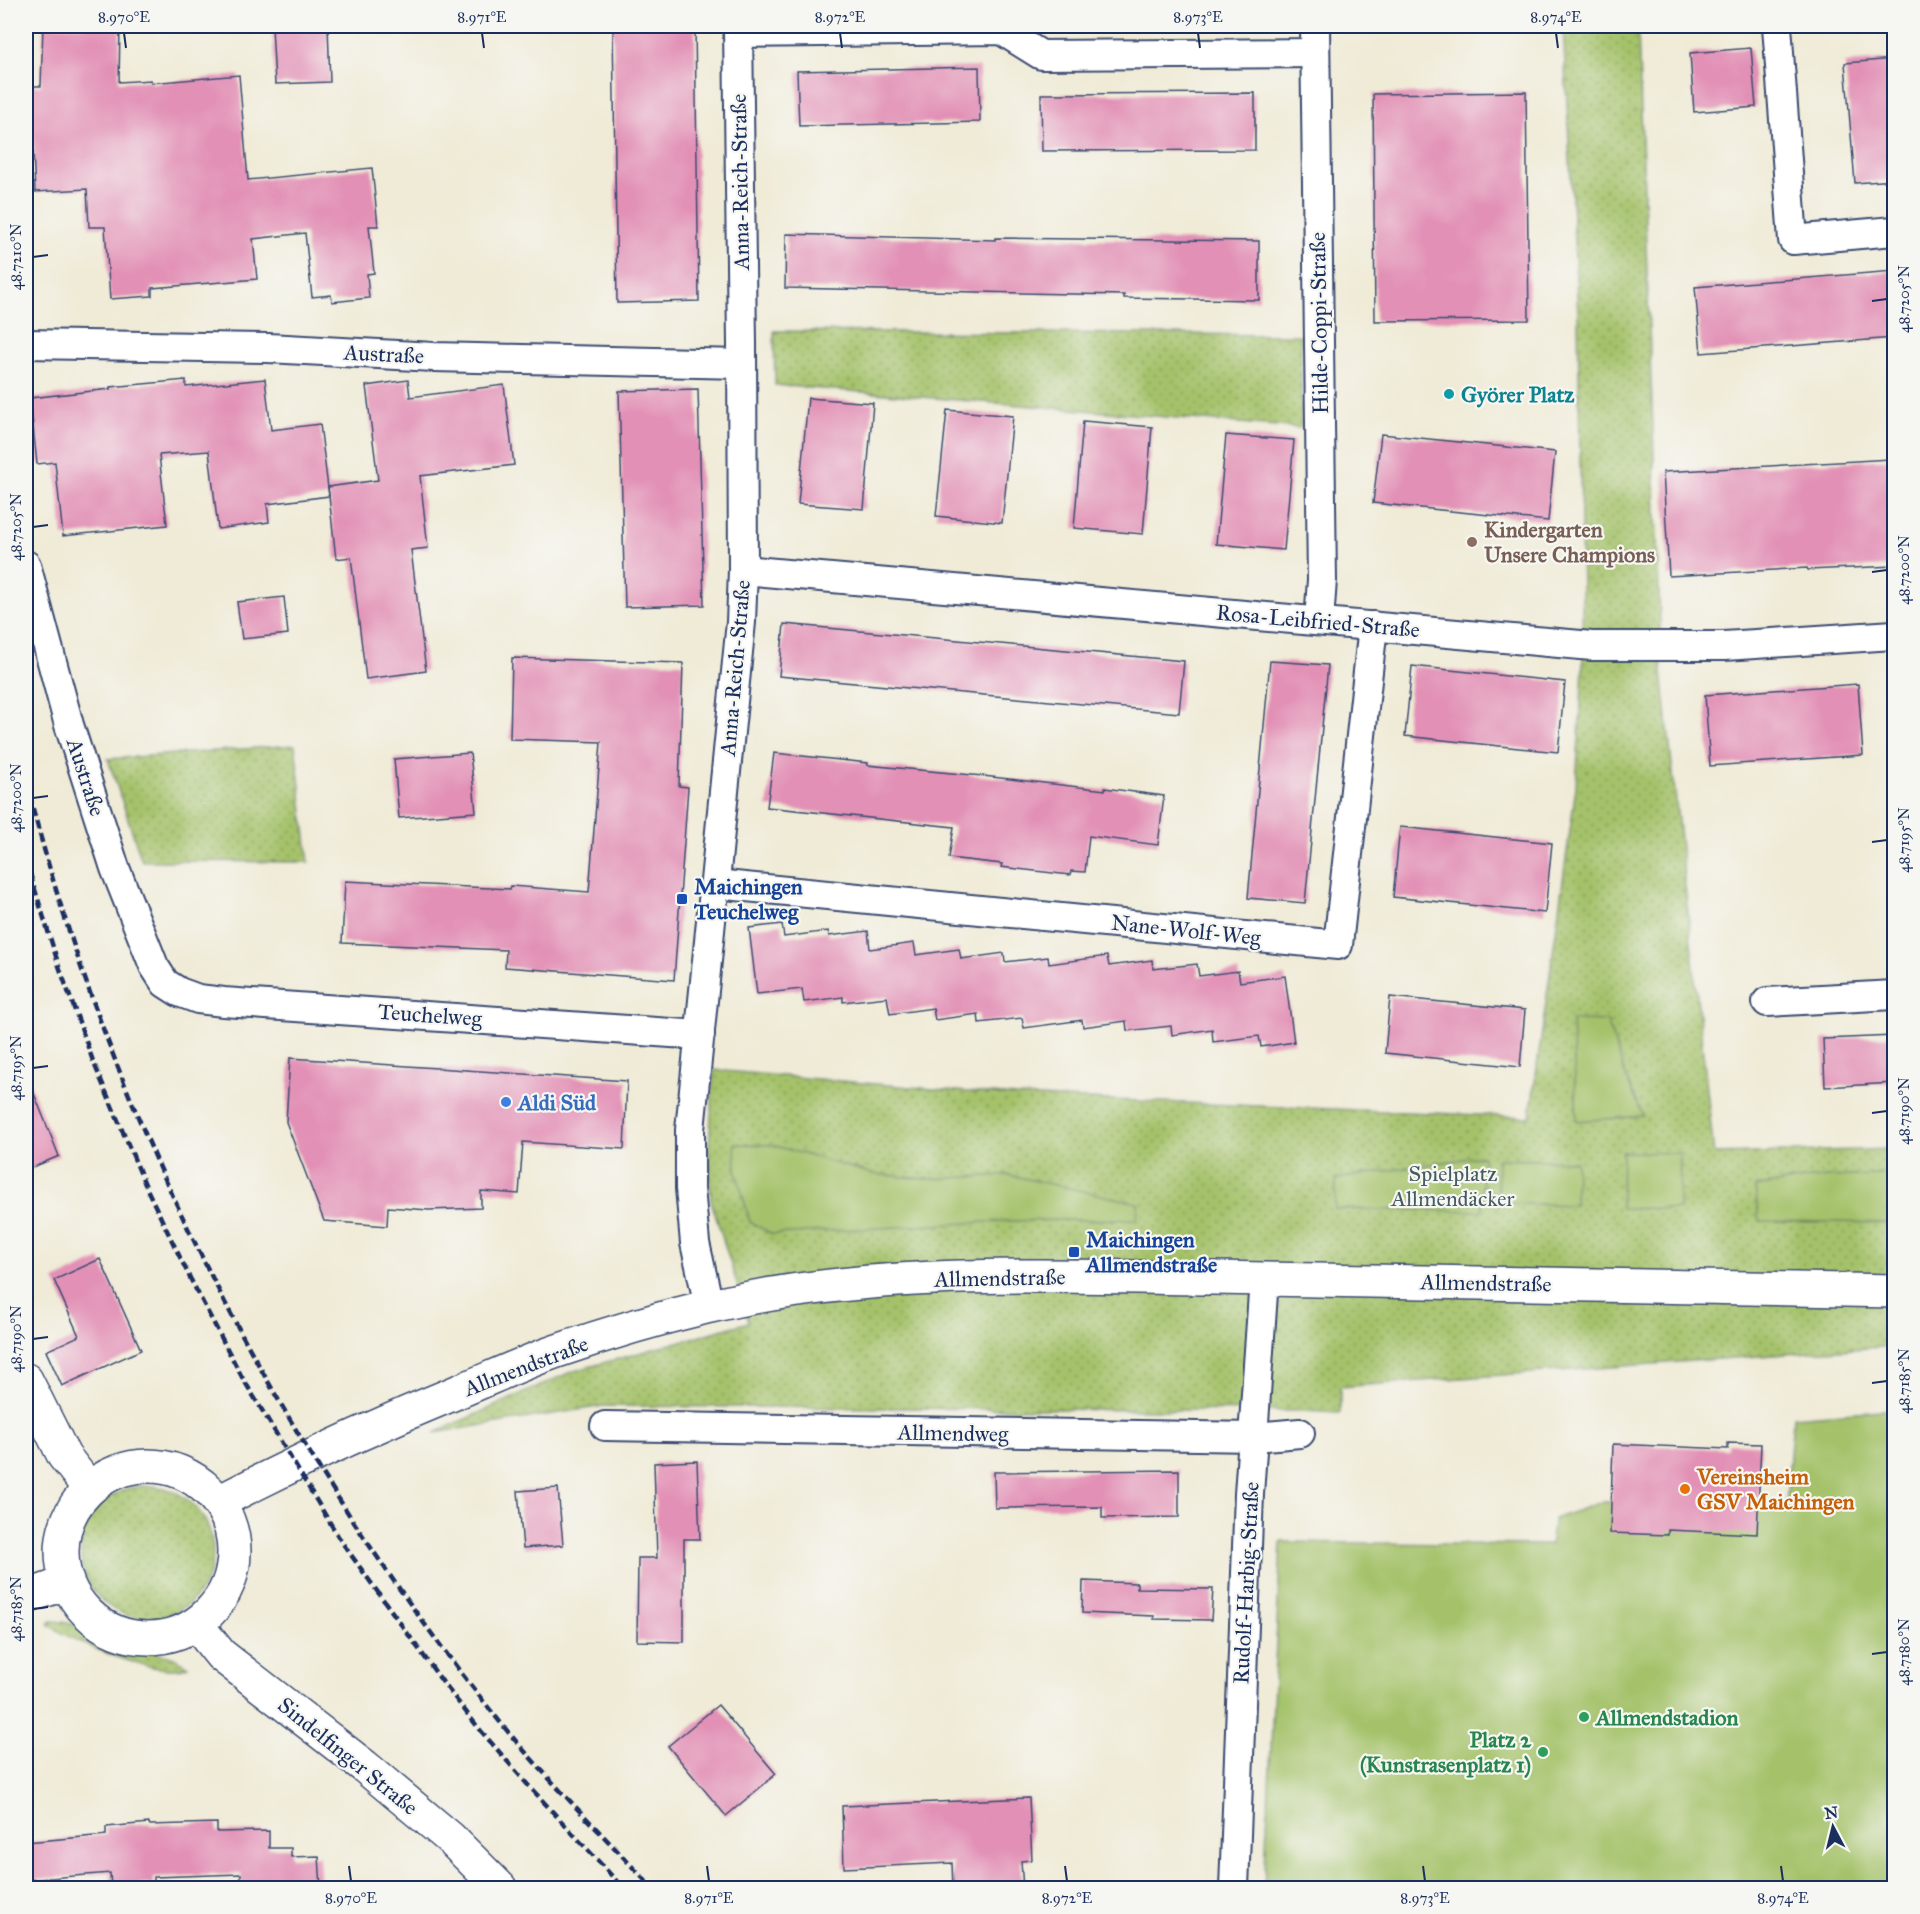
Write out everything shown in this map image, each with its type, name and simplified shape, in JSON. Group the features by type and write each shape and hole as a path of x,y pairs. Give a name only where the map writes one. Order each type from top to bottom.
{"main road":[{"name":"Allmendstraße","path":"219,1502 378,1425 554,1352 639,1325 710,1306 867,1282 1025,1276 1894,1291"},
{"path":"26,1380 64,1456 89,1488"},
{"path":"132,1466 157,1466 181,1472 202,1484 219,1502 230,1523 234,1545 233,1568 226,1590 213,1609 196,1624 172,1635 146,1639 121,1635 98,1623 79,1606 66,1583 61,1563 61,1542 66,1522 75,1504 89,1488 109,1474 132,1466"},
{"path":"26,1597 66,1583"},
{"name":"Sindelfinger Straße","path":"196,1624 221,1655 364,1766 441,1830 500,1888"}],"street":[{"path":"1777,26 1793,240 1894,231"},
{"path":"738,29 1001,30 1041,55 1315,39"},
{"name":"Anna-Reich-Straße","path":"710,1306 695,1243 690,1188 690,1130 741,622 742,364 738,29"},
{"name":"Hilde-Coppi-Straße","path":"1315,39 1322,580 1319,621"},
{"name":"Austraße","path":"26,344 268,348 434,357 742,364"},
{"name":"Austraße","path":"26,565 69,725 115,868 154,966 165,983"},
{"name":"Rosa-Leibfried-Straße","path":"743,570 1592,646 1724,646 1894,635"},
{"name":"Nane-Wolf-Weg","path":"715,884 1338,945 1373,626"},
{"name":"Teuchelweg","path":"165,983 179,992 198,999 224,1002 700,1035"},
{"path":"1767,1002 1894,995"},
{"name":"Rudolf-Harbig-Straße","path":"1234,1888 1249,1494 1264,1279"},
{"name":"Allmendweg","path":"605,1426 1254,1437 1300,1433"}],"green space":[{"path":"1563,26 1639,26 1662,672 1714,1154 1894,1149 1894,1346 1340,1387 1340,1413 603,1406 434,1433 571,1372 749,1322 711,1201 709,1146 714,1070 1015,1096 1530,1117 1576,787 1583,668 1578,317"},
{"path":"774,331 1301,335 1301,428 775,385"},
{"path":"295,745 309,862 142,861 108,759"},
{"path":"1572,1020 1607,1021 1626,1077 1643,1116 1577,1121"},
{"path":"735,1144 772,1145 873,1174 926,1179 1009,1175 1138,1203 1137,1219 1004,1221 772,1234 750,1222 736,1171"},
{"path":"1622,1152 1680,1153 1679,1209 1621,1208"},
{"name":"Spielplatz Allmendäcker","path":"1483,1156 1482,1211 1335,1209 1336,1179"},
{"path":"1498,1159 1576,1161 1575,1205 1497,1203"},
{"path":"1894,1174 1894,1223 1759,1221 1755,1187 1811,1178"},
{"name":"Allmendstadion","path":"1894,1409 1894,1888 1264,1888 1281,1542 1550,1545 1554,1519 1604,1501 1786,1506 1793,1417"},
{"path":"147,1486 172,1491 194,1505 208,1527 213,1552 208,1577 194,1599 172,1613 147,1618 122,1613 100,1599 86,1577 81,1552 86,1527 100,1505 122,1491"},
{"path":"50,1621 71,1624 115,1644 165,1655 188,1666 176,1669 159,1668 117,1657 77,1641 49,1625"}],"building":[{"path":"43,26 120,26 119,82 151,80 151,83 239,75 248,180 372,168 378,226 369,226 374,273 367,274 369,298 332,302 331,295 312,297 305,233 253,239 257,279 152,288 152,296 110,299 105,227 89,227 87,189 35,192 30,86 41,86"},
{"path":"272,26 328,26 330,82 275,84"},
{"path":"613,26 695,26 699,301 617,303"},
{"path":"1751,48 1756,107 1694,112 1690,53"},
{"path":"1894,59 1894,180 1855,183 1845,63"},
{"path":"979,67 980,122 799,126 797,71"},
{"path":"1526,92 1529,320 1375,321 1373,94"},
{"path":"1255,93 1255,150 1042,151 1041,94"},
{"path":"786,234 995,240 995,238 1259,241 1259,300 785,288"},
{"path":"1894,271 1894,338 1701,353 1695,287"},
{"path":"265,379 271,430 320,424 329,496 267,504 269,522 218,529 209,451 159,455 167,525 63,536 55,462 37,464 30,398 186,380 186,387"},
{"path":"408,380 410,397 504,385 514,465 420,476 428,548 411,550 426,671 366,679 351,557 336,559 328,487 378,480 366,386"},
{"path":"698,389 704,605 625,607 619,391"},
{"path":"808,398 873,403 864,509 798,504"},
{"path":"947,410 1013,416 1002,523 936,516"},
{"path":"1083,421 1152,427 1143,534 1074,528"},
{"path":"1381,434 1555,452 1548,521 1373,503"},
{"path":"1226,435 1294,440 1284,550 1216,544"},
{"path":"1891,459 1894,566 1808,570 1807,568 1669,576 1663,472"},
{"path":"284,597 288,634 242,639 237,602"},
{"path":"784,624 1184,661 1179,713 779,676"},
{"path":"512,658 683,663 679,786 688,787 674,980 505,967 506,950 342,943 345,881 510,889 511,886 589,892 601,742 510,739"},
{"path":"1270,661 1328,665 1305,903 1248,898"},
{"path":"1412,666 1565,682 1558,752 1405,736"},
{"path":"1858,684 1863,755 1710,766 1705,695"},
{"path":"470,753 476,812 399,818 394,759"},
{"path":"774,753 1164,796 1158,845 1089,836 1085,872 1071,871 1070,875 949,858 954,827 767,807"},
{"path":"1400,827 1552,843 1545,913 1393,897"},
{"path":"782,924 784,937 828,931 829,936 868,931 870,949 914,943 916,955 959,949 961,959 1004,953 1005,962 1048,957 1049,964 1107,956 1109,966 1152,960 1153,969 1197,964 1199,976 1238,971 1240,982 1285,976 1294,1042 1261,1047 1259,1036 1213,1042 1212,1029 1172,1035 1171,1026 1127,1031 1126,1021 1083,1027 1082,1020 1024,1028 1022,1018 979,1023 978,1014 935,1020 933,1008 890,1014 887,997 843,1002 843,997 804,1002 802,989 757,994 749,928"},
{"path":"1390,997 1525,1010 1520,1067 1385,1053"},
{"path":"1894,1036 1894,1083 1825,1087 1823,1039"},
{"path":"290,1058 627,1081 624,1149 523,1142 519,1194 481,1191 481,1208 429,1210 388,1207 387,1226 324,1221 286,1122"},
{"path":"26,1077 59,1156 26,1170"},
{"path":"100,1259 141,1350 62,1386 46,1351 79,1336 54,1280"},
{"name":"Vereinsheim GSV Maichingen","path":"1728,1443 1761,1444 1757,1534 1668,1530 1668,1535 1610,1533 1613,1444 1728,1449"},
{"path":"697,1461 700,1539 684,1539 684,1642 637,1641 638,1558 657,1558 654,1463"},
{"path":"1179,1470 1179,1517 1102,1518 1102,1507 995,1508 994,1472"},
{"path":"558,1488 563,1545 523,1548 518,1491"},
{"path":"1083,1581 1137,1583 1137,1588 1213,1589 1211,1620 1154,1619 1154,1616 1082,1613"},
{"path":"718,1705 776,1774 726,1816 668,1746"},
{"path":"1029,1798 1032,1860 1021,1861 1023,1888 953,1888 952,1863 844,1868 842,1806"},
{"path":"149,1823 150,1825 217,1823 217,1832 269,1831 269,1848 291,1848 291,1857 319,1856 321,1888 240,1888 241,1874 154,1877 154,1884 111,1887 110,1873 26,1880 26,1842 106,1835 106,1827"}],"railway":[{"path":"26,782 62,909 105,1033 154,1155 211,1275 273,1391 342,1504 416,1612 496,1717 652,1888"},
{"path":"26,861 59,966 93,1061 147,1189 242,1377 341,1541 444,1684 528,1785 623,1888"}],"place":[{"name":"Györer Platz","path":"1449,394"},
{"name":"Kindergarten Unsere Champions","path":"1472,542"},
{"name":"Maichingen Teuchelweg","path":"682,899"},
{"name":"Aldi Süd","path":"506,1102"},
{"name":"Maichingen Allmendstraße","path":"1074,1252"},
{"name":"Vereinsheim GSV Maichingen","path":"1685,1489"},
{"name":"Allmendstadion","path":"1584,1717"},
{"name":"Platz 2 (Kunstrasenplatz 1)","path":"1543,1752"}]}
